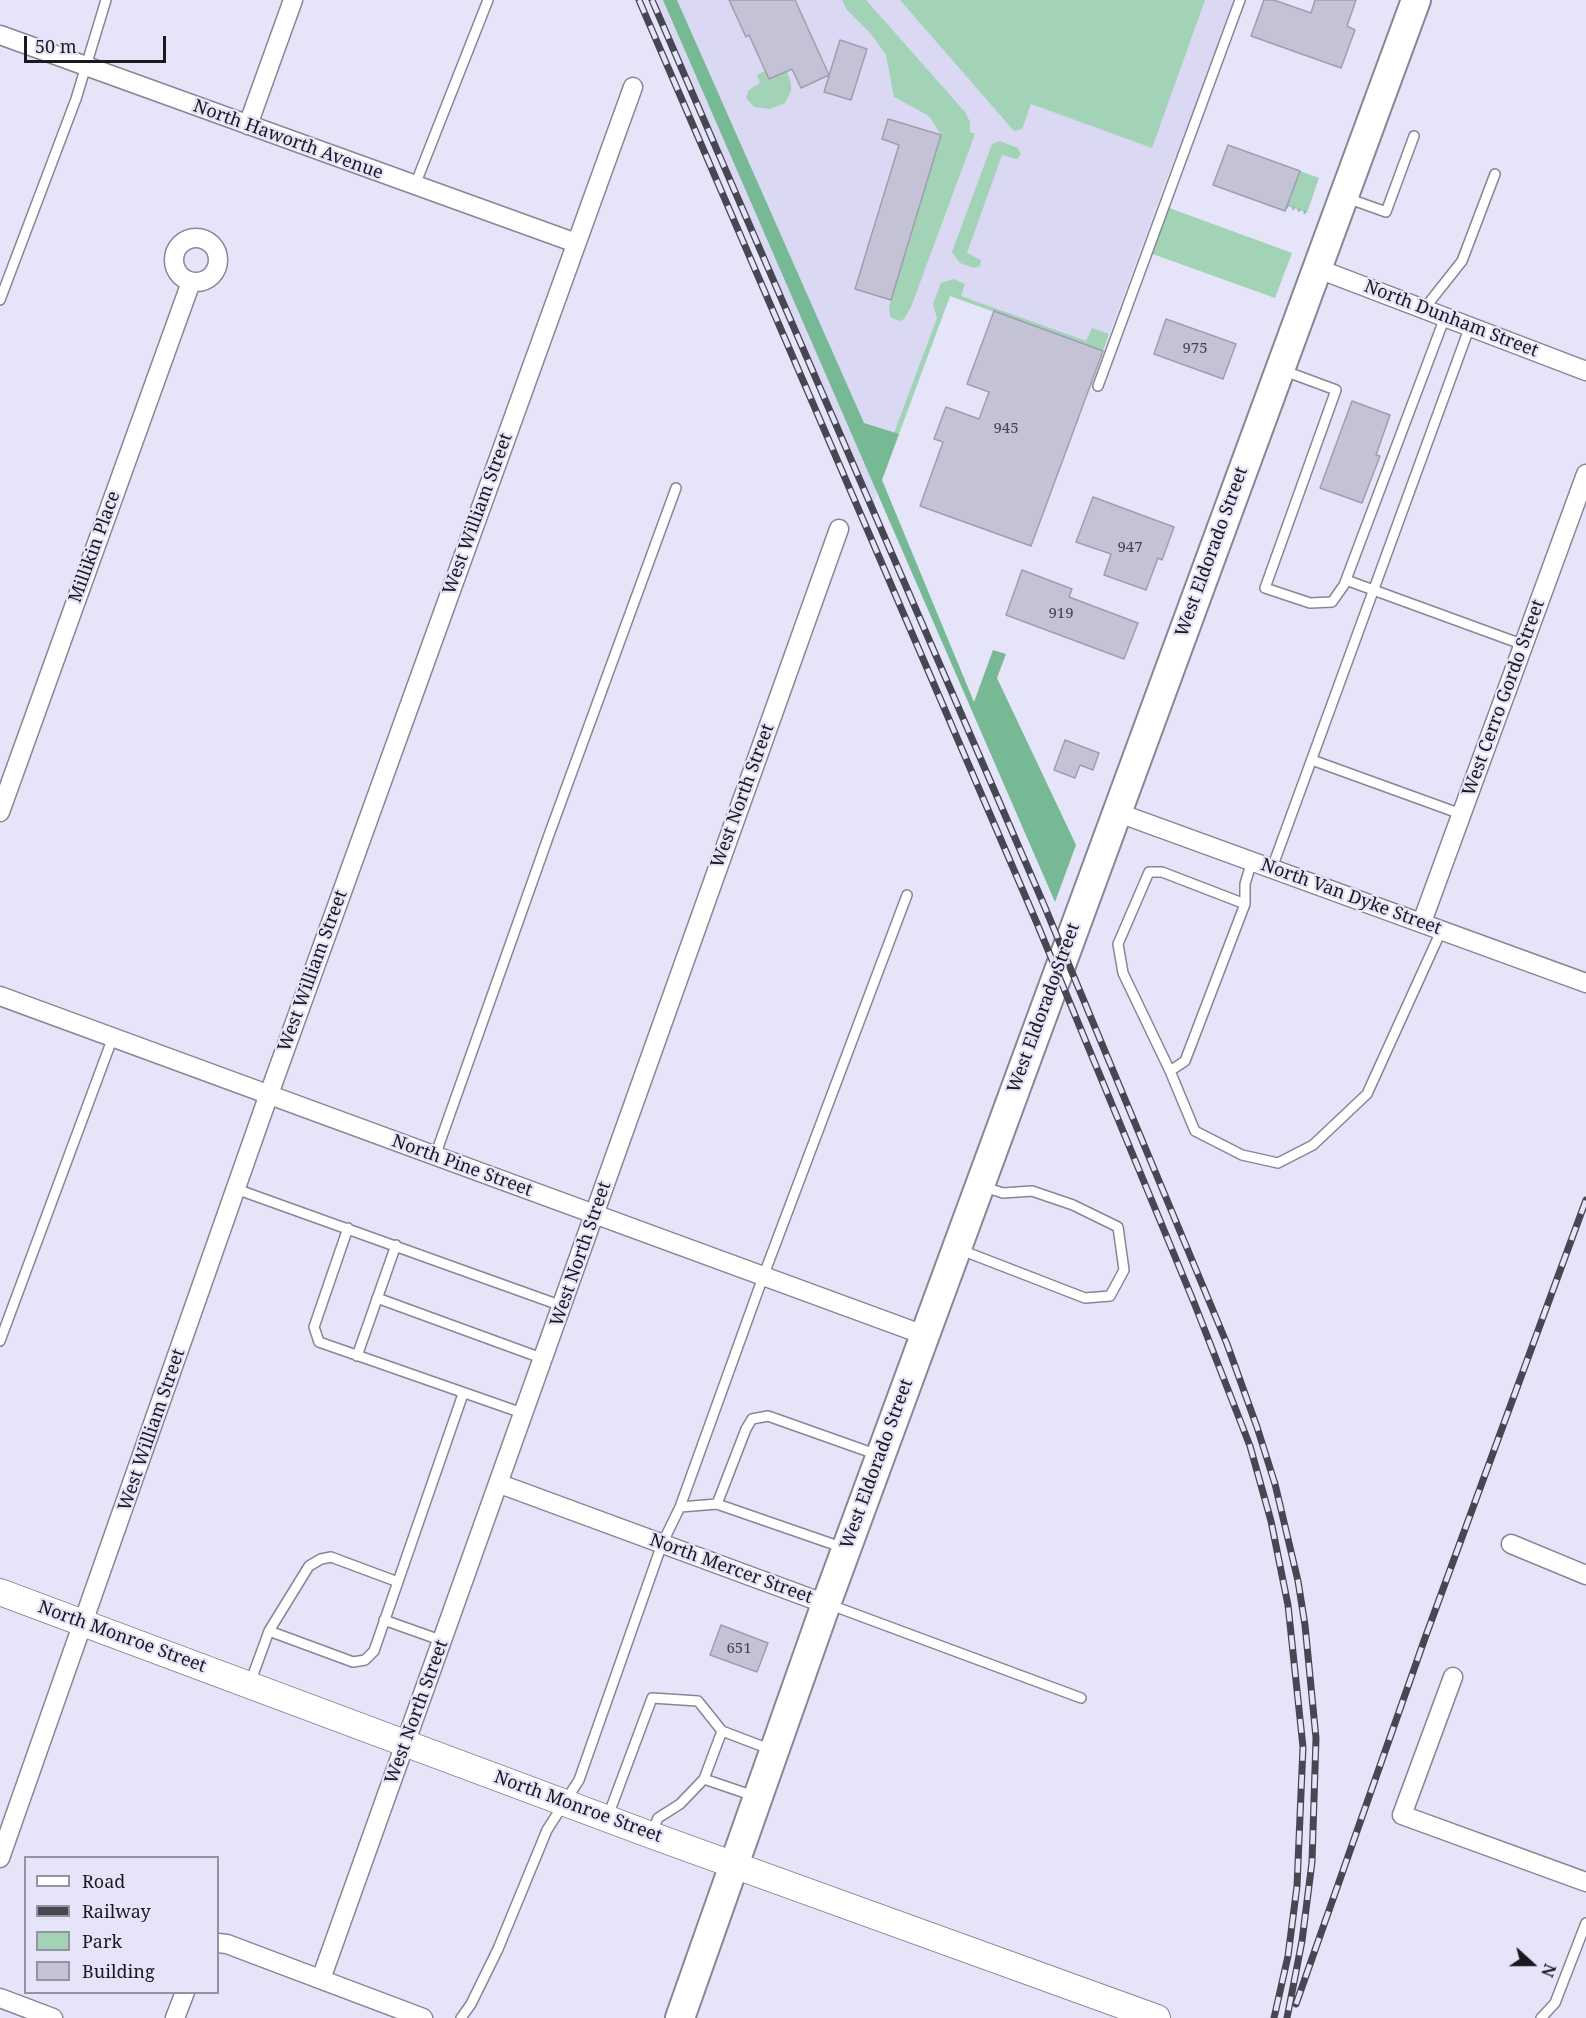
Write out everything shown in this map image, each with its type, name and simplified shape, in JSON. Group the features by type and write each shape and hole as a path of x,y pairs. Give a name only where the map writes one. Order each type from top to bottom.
{"main road":[{"name":"West Eldorado Street","path":"680,2018 880,1455 1416,0"}],"street":[{"path":"248,125 293,0"},
{"name":"North Haworth Avenue","path":"0,35 576,243"},
{"name":"West William Street","path":"0,1858 269,1095 633,87"},
{"name":"North Dunham Street","path":"1316,268 1586,371"},
{"name":"Millikin Place","path":"0,812 191,282"},
{"name":"West Cerro Gordo Street","path":"1422,922 1586,474"},
{"name":"West North Street","path":"321,1979 500,1484 839,529"},
{"name":"North Van Dyke Street","path":"1116,812 1586,983"},
{"name":"North Pine Street","path":"0,996 924,1335"},
{"name":"North Mercer Street","path":"500,1484 826,1604"},
{"path":"1511,1544 1586,1575"},
{"name":"North Monroe Street","path":"0,1592 651,1835 1157,2018"},
{"path":"1453,1677 1402,1815 1586,1882"},
{"path":"219,1943 227,1944 423,2018"},
{"path":"176,2018 184,1994"},
{"path":"0,1998 53,2018"}],"lane":[{"path":"0,300 86,67 106,0"},
{"path":"415,185 488,0"},
{"path":"1098,386 1239,0"},
{"path":"1342,196 1386,212 1414,136"},
{"path":"1424,309 1462,261 1496,174"},
{"path":"1279,369 1336,390 1265,588 1310,603 1332,602 1346,580 1445,317"},
{"path":"1272,868 1470,326"},
{"path":"435,1156 676,488"},
{"path":"1346,580 1524,645"},
{"path":"1312,760 1461,814"},
{"path":"1170,1071 1185,1061 1245,903 1245,884 1252,861"},
{"path":"1245,903 1162,872 1149,873 1118,944 1123,973 1170,1071 1195,1131 1242,1155 1278,1163 1313,1145 1367,1094 1442,929"},
{"path":"461,2018 471,2004 498,1950 547,1830 579,1780 595,1740 662,1544 680,1507 763,1277 907,895"},
{"path":"0,1341 113,1038"},
{"path":"956,1248 1085,1298 1110,1296 1124,1270 1118,1227 1073,1205 1032,1191 1003,1193 979,1185"},
{"path":"236,1189 562,1306"},
{"path":"348,1228 314,1327 319,1342 525,1414"},
{"path":"357,1356 396,1245"},
{"path":"377,1298 544,1359"},
{"path":"269,1631 353,1662 365,1660 374,1651 463,1394"},
{"path":"717,1504 752,1419 768,1416 880,1455"},
{"path":"680,1507 717,1504 846,1549"},
{"path":"250,1684 269,1631 309,1566 321,1558 331,1557 398,1582"},
{"name":"North Mercer Street","path":"826,1604 1081,1698"},
{"path":"384,1620 443,1641"},
{"path":"607,1818 652,1698 698,1701 722,1731 774,1750"},
{"path":"651,1835 658,1818 680,1804 704,1779 722,1731"},
{"path":"704,1779 757,1797"},
{"path":"1541,2018 1555,2003 1586,1923"}],"path":[{"path":"1287,206 1307,213"}],"shaded area":[{"path":"652,0 1240,0 1182,158 1175,156 1103,351 950,296 871,509"}],"green space":[{"path":"663,0 677,0 864,423 899,434 882,480 974,702 993,650 1006,654 997,678 1076,845 1055,902"},
{"path":"842,0 866,0 965,112 970,122 970,132 975,134 911,307 904,319 899,321 890,317 889,307 941,135 929,116 894,97 886,55 871,34 847,10"},
{"path":"900,0 1205,0 1152,148 1031,104 1022,129 1014,131"},
{"path":"765,71 770,79 787,71 791,83 791,91 785,103 770,109 754,107 746,98 749,90 760,83 757,75"},
{"path":"1000,141 1018,148 1021,154 1017,159 1002,155 967,253 981,260 980,266 974,268 960,263 952,252 992,144"},
{"path":"1300,171 1319,178 1307,213 1287,206"},
{"path":"1164,206 1292,253 1275,298 1147,252"},
{"path":"953,279 965,284 961,296 1086,341 1092,328 1109,334 1103,351 950,296 899,434 894,433 937,318 933,304 941,283"}],"building":[{"path":"729,0 795,0 829,75 801,88 792,69 769,79 749,35 746,37"},
{"path":"1264,0 1274,0 1311,13 1315,0 1356,0 1347,26 1355,30 1341,68 1251,36"},
{"path":"840,40 867,49 851,100 824,92"},
{"path":"888,119 941,135 891,300 855,289 899,145 882,139"},
{"path":"1228,145 1300,171 1285,211 1213,185"},
{"path":"994,311 1103,351 1031,546 920,506 943,442 934,439 946,407 979,419 989,392 967,384"},
{"path":"1166,319 1236,344 1223,379 1154,354"},
{"path":"1352,401 1390,415 1376,455 1380,456 1362,503 1320,488"},
{"path":"1093,497 1174,527 1162,560 1158,558 1146,590 1104,575 1111,554 1076,542"},
{"path":"1022,570 1072,589 1069,597 1138,623 1124,659 1006,615"},
{"path":"1065,740 1099,753 1093,770 1080,765 1075,778 1054,770"},
{"path":"721,1625 768,1643 757,1672 710,1655"}],"railway":[{"path":"639,0 1036,921 1195,1305 1250,1446 1271,1521 1288,1605 1303,1747 1297,1886 1288,1956 1274,2018"},
{"path":"652,0 1044,905 1227,1344 1275,1484 1298,1581 1305,1625 1316,1738 1312,1862 1302,1941 1287,2018"},
{"path":"1296,2004 1425,1638 1586,1200"}]}
